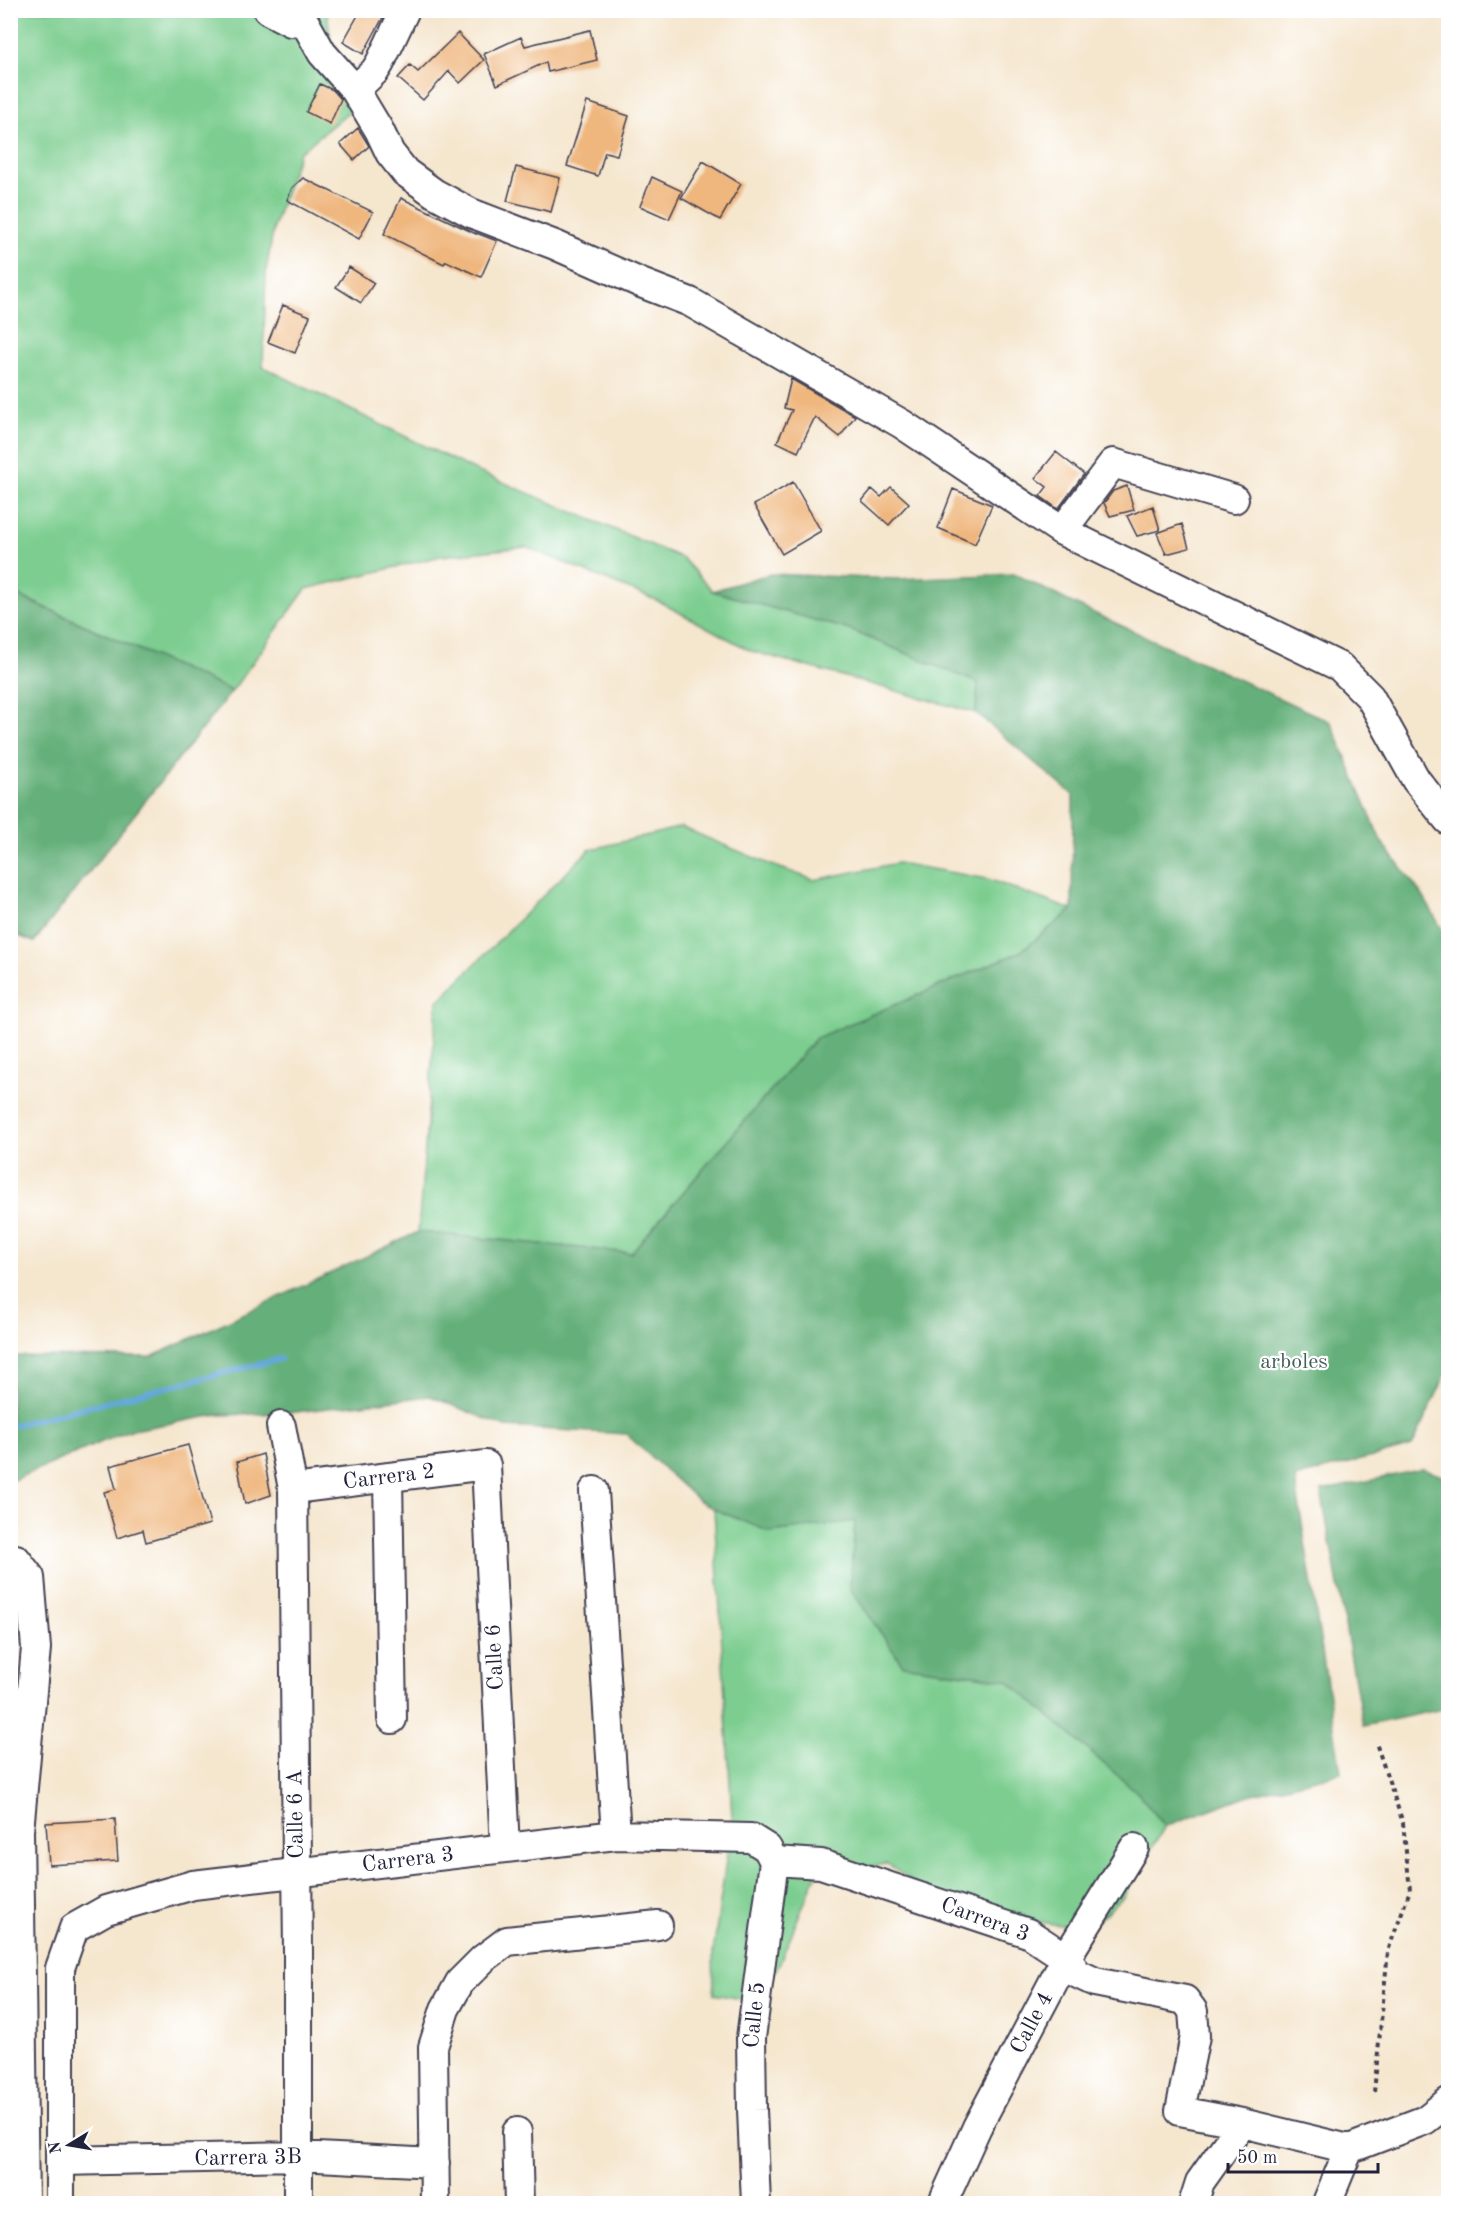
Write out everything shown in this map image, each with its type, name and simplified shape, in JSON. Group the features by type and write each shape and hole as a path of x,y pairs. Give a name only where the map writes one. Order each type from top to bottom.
{"street":[{"path":"268,10 291,22 299,13 322,53 354,90 380,129 390,153 405,172 434,193 471,213 555,245 641,284 690,302 902,424 1062,531 1340,667 1370,697 1416,780 1449,820"},
{"path":"354,90 375,71 405,10"},
{"path":"1062,531 1113,464 1234,499"},
{"name":"Calle 6 A","path":"281,1426 293,1489 298,2204"},
{"name":"Carrera 2","path":"293,1489 486,1465"},
{"name":"Calle 6","path":"486,1465 505,1848"},
{"path":"388,1477 392,1719"},
{"path":"594,1491 616,1835"},
{"path":"13,1558 30,1578 36,1648 19,1831 24,2204"},
{"name":"Carrera 3","path":"61,2162 60,1968 74,1928 106,1910 193,1885 616,1835 751,1838 767,1848 774,1861 821,1864 1028,1933 1066,1958 1078,1974 1095,1982 1185,2000 1193,2011 1195,2036 1179,2111 1242,2123 1349,2149"},
{"name":"Calle 4","path":"942,2204 976,2127 1066,1958 1134,1848"},
{"name":"Calle 5","path":"756,2204 751,2038 774,1861"},
{"path":"435,2204 434,2047 445,2009 460,1982 483,1959 507,1941 658,1925"},
{"path":"1328,2202 1349,2149 1437,2126 1449,2102"},
{"path":"1193,2204 1200,2182 1242,2123"},
{"path":"517,2132 519,2204"},
{"name":"Carrera 3B","path":"61,2162 298,2156 435,2163"},
{"path":"60,2204 61,2162"}],"path":[{"path":"1374,2092 1388,1951 1410,1890 1403,1822 1376,1743"}],"green space":[{"path":"11,11 327,11 331,44 368,96 299,153 274,226 266,271 263,367 474,470 682,558 713,591 850,630 978,683 976,713 751,651 658,601 526,547 441,556 306,589 232,691 11,592"},
{"name":"arboles","path":"769,574 897,579 1015,574 1070,602 1331,722 1381,841 1423,896 1448,940 1448,1370 1412,1446 1295,1478 1341,1773 1249,1795 1165,1826 1138,1793 1007,1680 903,1665 850,1588 855,1521 770,1532 699,1501 626,1434 505,1427 430,1396 287,1413 217,1415 127,1431 11,1481 11,1356 151,1357 418,1232 631,1253 816,1038 1020,952 1072,910 1073,795 976,713 978,683 850,630 712,591"},
{"path":"10,592 232,691 34,942 11,933"},
{"path":"681,827 814,880 898,863 988,879 1072,910 1020,952 816,1038 631,1253 418,1232 437,1002 589,850"},
{"path":"1423,1469 1448,1478 1448,1708 1363,1726 1321,1491"},
{"path":"714,1509 770,1532 855,1521 850,1588 903,1665 1007,1680 1138,1793 1165,1826 1124,1896 1089,1929 1031,1921 939,1900 887,1864 816,1875 778,1967 753,2001 714,1994 713,1953 732,1818"}],"building":[{"path":"361,10 387,10 363,54 343,42"},
{"path":"590,30 597,60 548,72 546,62 497,85 484,54 521,37 525,46"},
{"path":"458,33 484,60 460,83 449,71 423,100 398,78 410,65 418,72"},
{"path":"320,84 333,90 341,99 330,124 306,112"},
{"path":"587,102 629,116 617,155 605,152 598,176 567,166"},
{"path":"358,128 369,146 354,160 340,144"},
{"path":"703,161 741,184 720,220 681,198"},
{"path":"516,167 560,178 551,212 507,201"},
{"path":"652,177 682,191 669,219 640,206"},
{"path":"303,178 373,212 359,239 287,200 292,188"},
{"path":"401,198 476,234 497,241 481,277 446,261 444,264 384,234"},
{"path":"349,267 374,283 361,303 336,287"},
{"path":"283,305 310,316 295,353 268,342"},
{"path":"791,379 855,416 840,437 815,417 798,452 777,442 792,410 784,408"},
{"path":"1056,452 1084,474 1058,509 1040,496 1047,487 1035,478"},
{"path":"793,482 821,531 782,554 754,505"},
{"path":"1127,486 1134,510 1110,516 1104,503 1113,491"},
{"path":"891,487 909,503 889,525 862,501 872,489 881,497"},
{"path":"953,489 992,505 975,544 938,528"},
{"path":"1153,506 1160,530 1137,536 1127,516"},
{"path":"1182,524 1189,548 1166,554 1157,533"},
{"path":"188,1445 210,1524 146,1542 143,1530 117,1538 104,1492 116,1489 110,1466"},
{"path":"263,1454 271,1495 245,1504 237,1462"},
{"path":"115,1819 118,1861 49,1865 46,1823"}],"waterway":[{"path":"10,1426 280,1359"}]}
